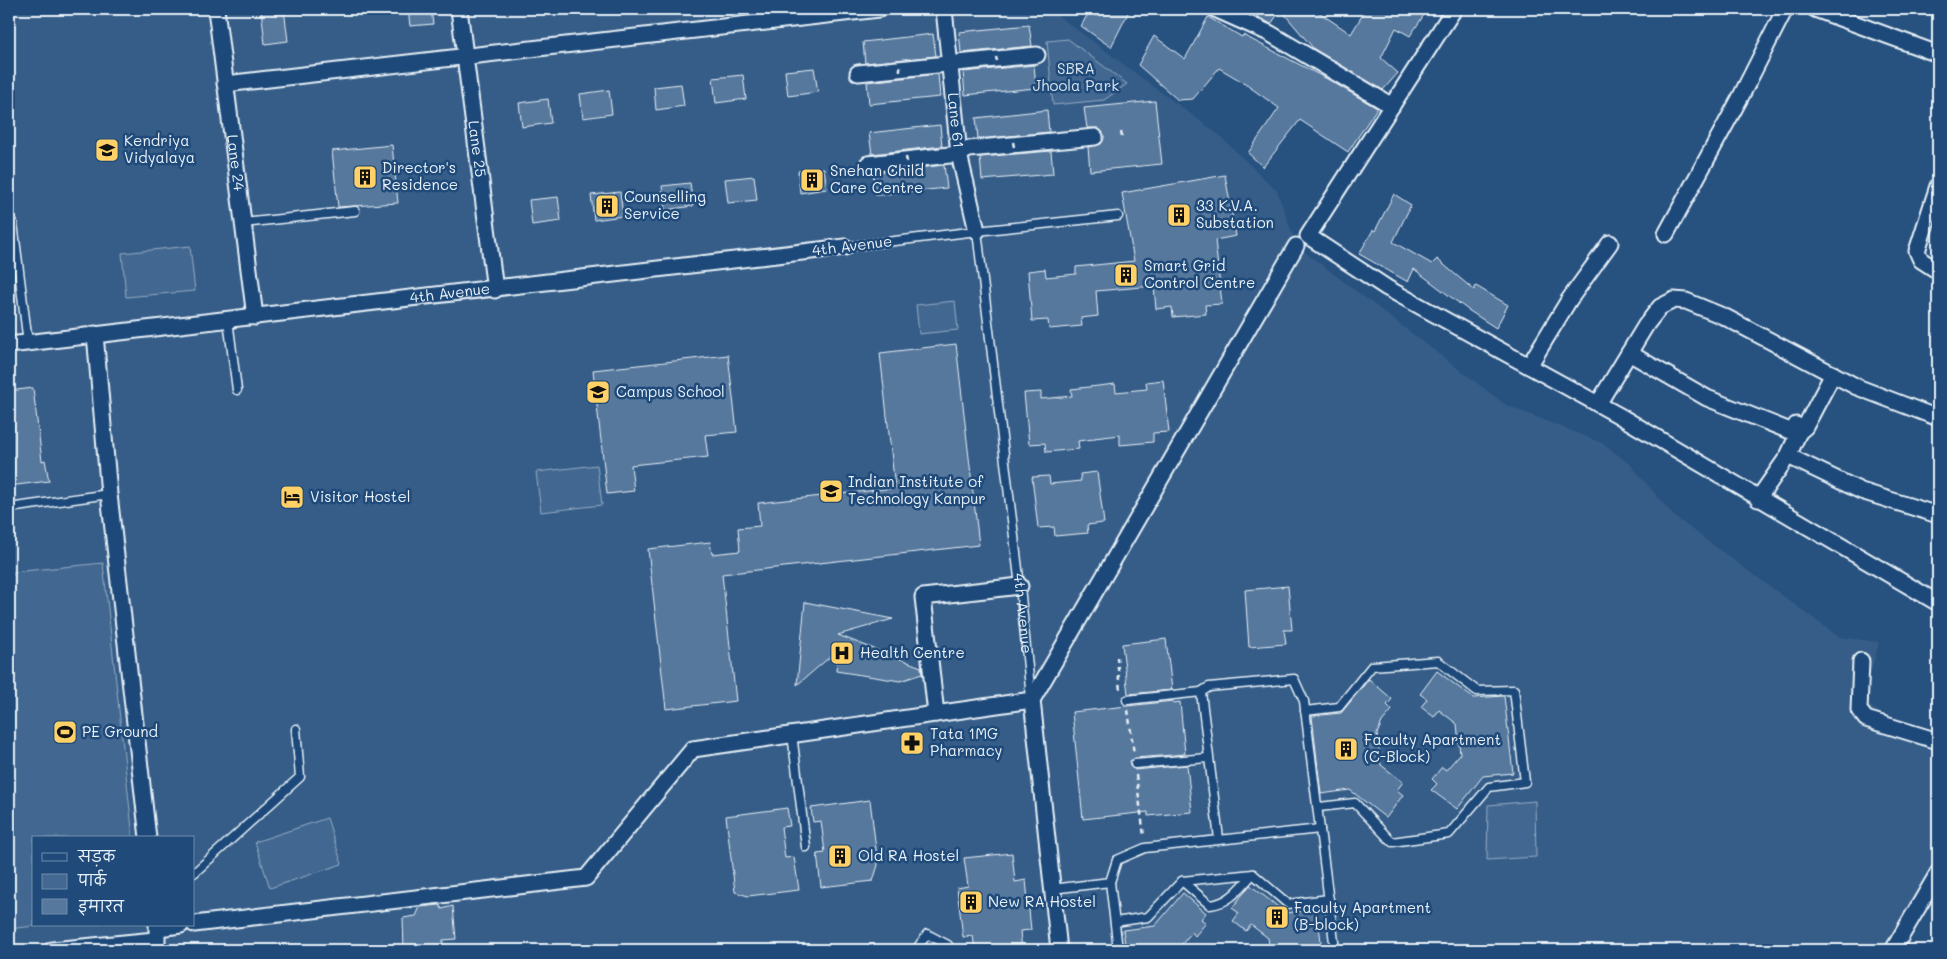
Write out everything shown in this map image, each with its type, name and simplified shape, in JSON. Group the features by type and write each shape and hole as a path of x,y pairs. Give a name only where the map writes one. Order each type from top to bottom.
{"street":[{"name":"Lane 24","path":"216,9 255,317"},
{"name":"Lane 25","path":"459,9 495,290"},
{"path":"225,84 879,9"},
{"name":"Lane 61","path":"944,9 959,154 977,231"},
{"path":"1215,9 1269,33 1392,106"},
{"path":"1454,9 1308,236 1387,288 1598,404 1938,603"},
{"path":"1666,234 1740,98 1784,9"},
{"path":"1815,9 1938,54"},
{"path":"858,73 1037,55"},
{"path":"868,164 959,154 969,149 1095,137"},
{"path":"1938,186 1917,251 1921,260 1938,271"},
{"path":"1529,366 1569,300 1610,243"},
{"path":"195,924 586,878 693,749 1032,700 1296,246"},
{"name":"4th Avenue","path":"9,346 95,334 495,290 845,247"},
{"path":"1598,404 1660,307 1674,300 1686,301 1725,317 1857,387 1938,418"},
{"path":"95,334 109,494 148,836"},
{"path":"1629,353 1707,398 1790,431 1805,427 1833,374"},
{"path":"1758,499 1788,456 1798,428"},
{"path":"1788,456 1861,491 1938,515"},
{"path":"936,714 923,598 1020,586"},
{"path":"1861,661 1859,710 1866,718 1938,741"},
{"name":"4th Avenue","path":"1032,700 1059,950"},
{"path":"1893,950 1938,873"},
{"path":"52,950 157,936 179,926"}],"lane":[{"path":"243,223 355,212"},
{"path":"977,231 1118,216"},
{"path":"9,221 13,223 28,343"},
{"name":"4th Avenue","path":"845,247 977,231 1032,700"},
{"path":"228,320 237,390"},
{"path":"9,508 109,494"},
{"path":"1305,711 1338,707 1372,666 1438,661 1476,691 1514,690 1525,782 1489,787 1449,834 1392,842 1355,803 1319,807"},
{"path":"1127,700 1201,692 1209,687 1294,679 1302,692 1305,711 1319,807 1335,950"},
{"path":"1201,692 1219,839"},
{"path":"195,872 300,777 296,729"},
{"path":"792,734 806,847"},
{"path":"1135,764 1208,758"},
{"path":"1118,950 1110,882 1117,860 1145,848 1320,829"},
{"path":"1115,922 1148,917 1182,881 1253,874 1288,904 1329,899"},
{"path":"1182,881 1210,905 1221,904 1232,897 1253,874"},
{"path":"1052,889 1110,882"},
{"path":"916,950 926,934 948,945 949,950"}],"path":[{"path":"996,56 997,61"},
{"path":"900,66 900,71"},
{"path":"1121,132 1122,137"},
{"path":"1013,142 1014,147"},
{"path":"906,157 907,162"}],"shaded area":[{"name":"Indian Institute of Technology Kanpur","path":"9,9 1049,9 1219,135 1277,191 1297,246 1506,405 1602,443 1630,464 1675,517 1839,637 1879,642 1863,702 1938,747 1938,873 1893,950 9,950"}],"green space":[{"name":"SBRA Jhoola Park","path":"1068,39 1127,84 1104,100 1053,105 1047,41"},
{"path":"190,246 195,291 126,297 122,253"},
{"path":"955,301 958,330 919,334 916,305"},
{"path":"597,465 602,505 541,512 536,472"},
{"name":"PE Ground","path":"103,563 133,836 32,836 32,926 34,926 9,929 9,577 13,576 13,572"},
{"path":"1535,801 1536,857 1487,860 1488,805"},
{"path":"327,818 342,864 270,888 255,842"}],"building":[{"path":"261,9 284,9 288,41 265,44"},
{"path":"408,9 431,9 433,24 410,26"},
{"path":"1101,9 1130,9 1111,47 1081,26 1089,12 1097,16"},
{"path":"1244,9 1314,9 1351,34 1366,9 1428,9 1410,36 1396,28 1381,58 1398,73 1383,90 1314,49 1281,10 1271,24"},
{"path":"1208,17 1242,37 1243,35 1329,80 1377,108 1348,152 1300,120 1263,167 1248,153 1279,108 1219,68 1193,99 1178,100 1138,65 1154,36 1185,59"},
{"path":"1029,25 1032,46 961,53 959,32"},
{"path":"933,34 936,56 865,63 863,42"},
{"path":"1034,65 1036,88 965,95 963,72"},
{"path":"814,68 818,92 788,96 785,71"},
{"path":"938,74 940,97 869,104 867,82"},
{"path":"743,75 746,99 716,103 713,78"},
{"path":"681,84 684,106 656,110 654,87"},
{"path":"609,90 612,114 583,118 580,94"},
{"path":"548,99 551,123 522,127 519,103"},
{"path":"1155,101 1162,164 1090,171 1088,147 1101,144 1104,136 1098,128 1087,128 1084,108"},
{"path":"1047,110 1049,132 978,139 976,118"},
{"path":"940,125 942,146 872,154 869,133"},
{"name":"Director's Residence","path":"392,145 398,203 338,207 332,151"},
{"path":"1051,151 1053,174 982,180 980,157"},
{"path":"944,165 947,188 876,195 873,173"},
{"name":"Snehan Child Care Centre","path":"824,168 827,189 800,193 798,171"},
{"path":"1225,175 1236,236 1215,240 1222,304 1205,305 1206,314 1173,317 1172,307 1156,309 1154,286 1096,291 1098,316 1081,318 1082,326 1049,329 1048,320 1032,321 1028,271 1045,269 1046,277 1076,274 1076,267 1134,261 1122,193"},
{"path":"754,176 757,200 728,203 725,179"},
{"path":"690,183 693,206 665,210 662,186"},
{"name":"Counselling Service","path":"620,192 623,216 594,220 591,195"},
{"path":"1394,194 1411,205 1393,242 1432,264 1437,259 1474,290 1476,286 1508,305 1496,328 1468,310 1414,269 1408,282 1359,254 1373,230 1375,231"},
{"path":"558,197 561,221 532,225 529,200"},
{"path":"956,344 979,545 722,574 736,701 666,709 648,549 710,542 712,554 740,551 738,528 760,526 758,503 895,488 880,353"},
{"path":"728,355 737,432 705,435 708,457 631,465 634,491 607,494 593,370"},
{"path":"1163,380 1169,432 1153,433 1153,442 1120,445 1120,435 1078,441 1079,449 1046,452 1045,443 1029,444 1024,393 1041,392 1041,399 1072,396 1071,389 1115,384 1116,392 1147,389 1146,382"},
{"path":"33,388 42,461 45,460 49,481 9,486 9,391"},
{"path":"1097,472 1104,523 1087,525 1088,533 1055,536 1054,527 1038,528 1032,477 1049,476 1050,484 1081,481 1080,474"},
{"path":"1288,586 1292,630 1284,630 1286,644 1249,647 1245,590"},
{"name":"Health Centre","path":"805,602 893,619 838,635 921,667 922,674 900,681 836,671 838,650 797,685"},
{"path":"1166,639 1172,690 1128,694 1122,644"},
{"path":"1437,671 1473,698 1504,696 1513,773 1483,776 1457,809 1431,790 1437,784 1432,779 1442,767 1446,770 1460,754 1457,724 1439,710 1434,717 1421,707 1427,699 1420,694"},
{"name":"Faculty Apartment (C-Block)","path":"1369,679 1392,699 1387,705 1392,710 1382,722 1377,734 1381,765 1403,782 1397,790 1403,795 1386,818 1350,790 1321,794 1312,716 1341,713"},
{"path":"1173,701 1173,703 1180,702 1185,754 1135,758 1130,761 1130,765 1135,770 1187,765 1192,812 1148,816 1148,812 1083,819 1072,712"},
{"path":"870,800 878,865 873,881 821,887 817,854 825,853 821,821 813,822 811,808"},
{"path":"787,808 790,826 781,827 785,858 794,857 799,890 748,896 735,892 726,816"},
{"name":"New RA Hostel","path":"1012,853 1015,882 1026,880 1031,930 1020,931 1022,950 975,950 973,936 963,937 957,888 968,886 964,858"},
{"name":"Faculty Apartment (B-block)","path":"1250,885 1286,913 1317,909 1322,950 1270,950 1268,938 1251,925 1246,931 1233,921 1239,913 1232,908"},
{"path":"1183,893 1206,913 1201,919 1206,923 1195,936 1192,932 1177,950 1126,950 1123,930 1155,926"},
{"path":"440,905 442,909 453,906 456,939 443,940 442,950 404,950 403,918 416,916 420,907"}],"place":[{"name":"Kendriya Vidyalaya","path":"107,150"},
{"name":"Director's Residence","path":"365,177"},
{"name":"Snehan Child Care Centre","path":"812,180"},
{"name":"Counselling Service","path":"607,206"},
{"name":"33 K.V.A. Substation","path":"1179,215"},
{"name":"Smart Grid Control Centre","path":"1126,275"},
{"name":"Campus School","path":"598,392"},
{"name":"Indian Institute of Technology Kanpur","path":"831,491"},
{"name":"Visitor Hostel","path":"292,497"},
{"name":"Health Centre","path":"842,653"},
{"name":"PE Ground","path":"65,732"},
{"name":"Tata 1MG Pharmacy","path":"912,743"},
{"name":"Faculty Apartment (C-Block)","path":"1346,749"},
{"name":"Old RA Hostel","path":"840,856"},
{"name":"New RA Hostel","path":"971,902"},
{"name":"Faculty Apartment (B-block)","path":"1277,917"}]}
